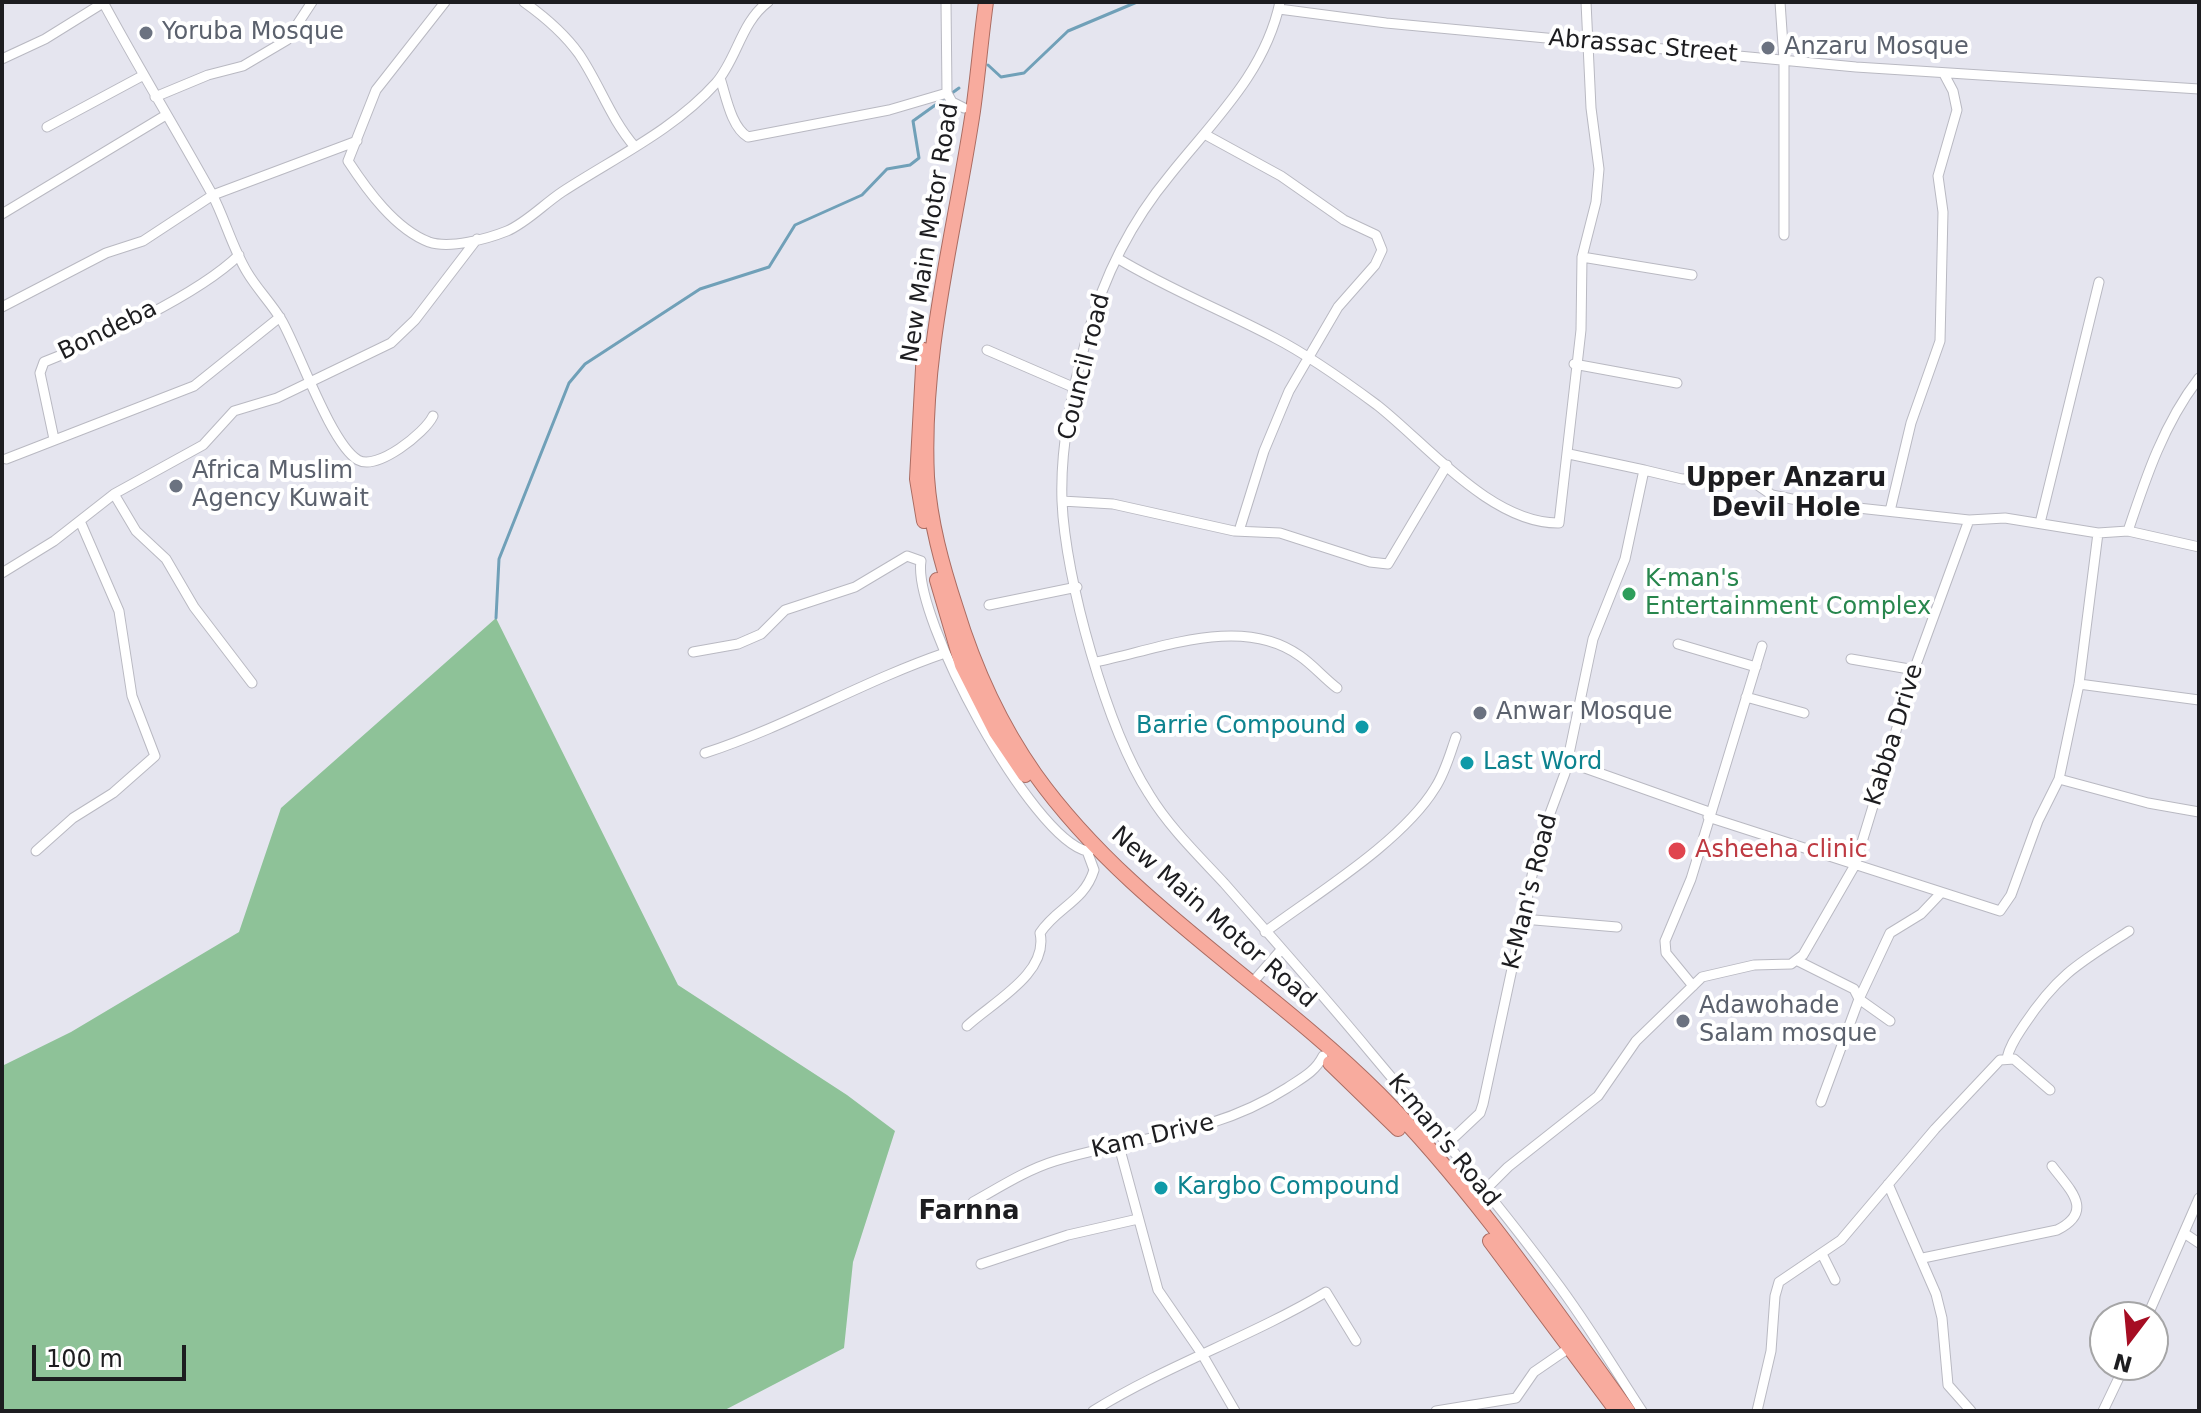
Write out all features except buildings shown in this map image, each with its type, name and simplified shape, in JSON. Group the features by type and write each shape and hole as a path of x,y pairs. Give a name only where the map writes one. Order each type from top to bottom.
{"highway":[{"name":"New Main Motor Road","path":"977,2 964,108 920,379 917,479 925,558 962,665 996,732 1030,783 1088,851 1323,1056 1439,1173 1580,1342 1617,1411"},
{"name":"New Main Motor Road","path":"986,2 973,111 944,270 930,376 927,477 938,551 972,659 1005,727 1037,777 1097,846 1379,1094 1446,1168 1580,1342 1628,1411"}],"street":[{"path":"2,59 45,39 103,2 142,76 213,195 239,255 299,352 309,383 354,457 361,462 382,457 405,445 433,416"},
{"path":"155,97 208,75 243,66 287,40 312,2"},
{"path":"445,2 387,73 367,112 348,161 378,202 430,242 477,239 510,230 679,119 720,78 746,28 768,2"},
{"path":"524,2 549,20 579,54 619,128 635,147"},
{"path":"946,2 947,93 952,102 964,108"},
{"path":"1117,258 1156,282 1277,339 1308,359 1377,405 1487,497 1519,515 1559,523 1569,454 1574,364 1581,330 1582,257 1596,202 1599,169 1586,41 1586,2"},
{"path":"1780,2 1784,60 1784,235"},
{"name":"Abrassac Street","path":"1280,5 1386,23 1784,60 1944,74 2199,89"},
{"name":"Council road","path":"1226,886 1150,797 1120,744 1077,587 1062,501 1064,455 1075,388 1101,291 1117,258 1168,177 1206,135 1253,72 1280,5"},
{"path":"1890,511 1911,423 1940,341 1943,212 1938,176 1957,110 1953,91 1944,74"},
{"path":"47,127 142,76"},
{"path":"720,78 733,116 742,133 748,137 889,110 947,93"},
{"path":"2,214 166,115"},
{"path":"1206,135 1281,176 1344,220 1376,235 1382,250 1375,265 1338,307 1289,391 1264,451 1239,531"},
{"path":"2,307 106,253 143,241 213,195 357,141"},
{"path":"2,573 80,521 114,494 203,445 238,408 267,401 378,351 401,334 477,239"},
{"name":"Bondeba","path":"54,439 40,373 44,362 156,309 223,269 239,255"},
{"path":"1582,257 1692,275"},
{"path":"2040,523 2099,282"},
{"path":"6,459 194,386 280,317"},
{"path":"987,350 1075,388"},
{"path":"1574,364 1677,383"},
{"path":"2128,531 2161,442 2180,402 2199,378"},
{"path":"1569,454 1682,479 1730,477 1756,484 1772,495 1798,500 1969,520 2005,518 2098,533 2128,531 2199,547"},
{"path":"1062,501 1113,504 1239,531 1280,533 1370,562 1388,564 1447,465"},
{"name":"K-Man's Road","path":"1446,1145 1480,1113 1539,843 1568,762 1585,668 1625,559 1644,470"},
{"path":"114,494 130,523 166,559 194,607 252,683"},
{"name":"Kabba Drive","path":"1798,961 1827,918 1855,865 1915,670 1969,520"},
{"path":"36,851 73,818 113,793 155,756 132,696 119,611 80,521"},
{"path":"1568,762 1855,865 2000,911 2011,895 2038,821 2059,779 2079,684 2098,533"},
{"path":"693,652 738,644 761,634 785,610 855,587 907,556 925,558 928,614 945,653 1009,771 1063,841 1088,851 1094,870 1088,886 1073,905 1040,933 1042,943 1037,963 967,1026"},
{"path":"989,605 1077,587"},
{"path":"1096,662 1227,633 1259,636 1299,655 1337,688"},
{"path":"1678,644 1756,667"},
{"path":"1693,986 1664,948 1691,879 1762,646"},
{"path":"705,753 750,739 912,664 945,653"},
{"path":"1851,659 1915,670"},
{"path":"2079,684 2199,700"},
{"path":"1746,697 1804,713"},
{"path":"1265,932 1362,860 1416,814 1441,778 1456,737"},
{"path":"2059,779 2148,803 2199,812"},
{"name":"K-man's Road","path":"1226,886 1373,1054 1556,1281 1580,1342 1642,1411"},
{"path":"1821,1102 1859,999 1890,933 1921,914 1940,894"},
{"path":"1523,919 1617,927"},
{"path":"2007,1058 2009,1048 2042,997 2067,970 2129,931"},
{"path":"1252,983 1281,950"},
{"path":"1484,1191 1508,1167 1598,1096 1636,1041 1693,986 1711,974 1798,961 1854,989 1859,999 1890,1021"},
{"name":"Kam Drive","path":"973,1202 1045,1164 1162,1138 1242,1114 1311,1072 1323,1056"},
{"path":"1757,1411 1771,1351 1779,1282 1841,1240 1994,1065 2007,1058 2014,1059 2050,1090"},
{"path":"1119,1146 1158,1290 1202,1354 1235,1411"},
{"path":"1923,1258 2057,1230 2069,1224 2076,1217 2078,1207 2073,1194 2052,1166"},
{"path":"1888,1184 1923,1258 1942,1318 1948,1385 1971,1411"},
{"path":"2154,1301 2199,1198"},
{"path":"981,1264 1068,1235 1138,1219"},
{"path":"2184,1233 2199,1243"},
{"path":"1822,1254 1835,1280"},
{"path":"1093,1411 1202,1354 1266,1327 1326,1292 1356,1341"},
{"path":"1436,1411 1516,1398 1534,1372 1580,1342"},
{"path":"2103,1411 2117,1381"}],"green space":[{"path":"496,618 678,985 847,1095 895,1131 853,1262 844,1348 723,1411 2,1411 2,1066 71,1032 239,932 281,808"}],"waterway":[{"path":"988,65 1001,77 1024,73 1068,31 1137,2"},
{"path":"496,618 499,559 569,383 585,364 700,289 769,267 795,225 862,195 887,169 910,165 919,158 913,121 959,88"}],"place":[{"name":"Yoruba Mosque","path":"146,33"},
{"name":"Anzaru Mosque","path":"1768,48"},
{"name":"Africa Muslim Agency Kuwait","path":"176,486"},
{"name":"K-man's Entertainment Complex","path":"1629,594"},
{"name":"Anwar Mosque","path":"1480,713"},
{"name":"Barrie Compound","path":"1362,727"},
{"name":"Last Word","path":"1467,763"},
{"name":"Asheeha clinic","path":"1677,851"},
{"name":"Adawohade Salam mosque","path":"1683,1021"},
{"name":"Kargbo Compound","path":"1161,1188"}],"district":[{"name":"Upper Anzaru Devil Hole","path":"1786,494"},
{"name":"Farnna","path":"969,1212"}]}
